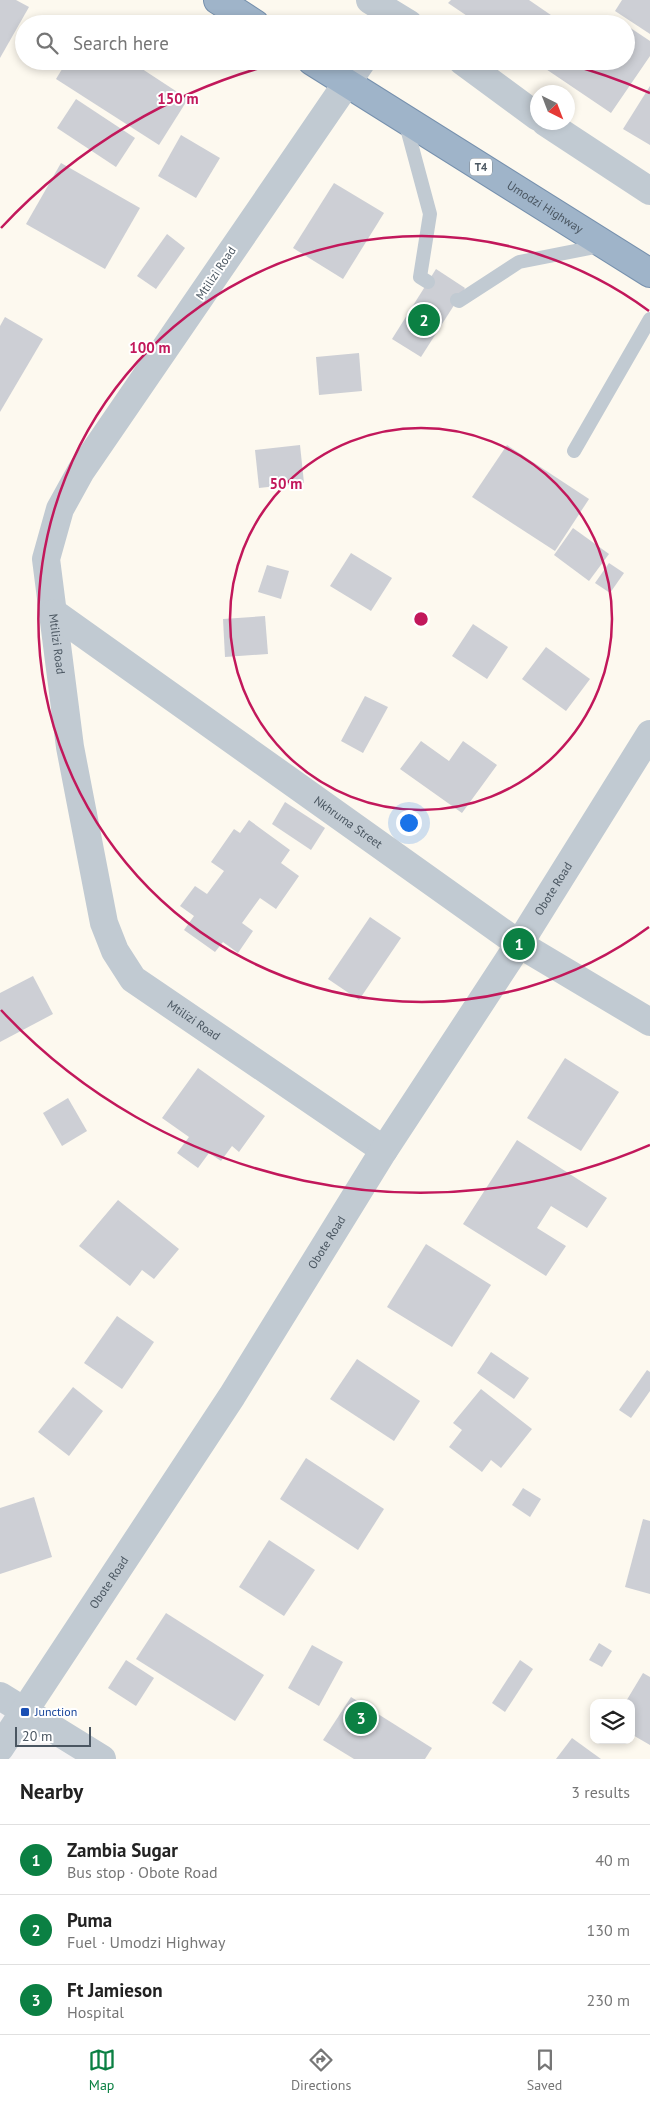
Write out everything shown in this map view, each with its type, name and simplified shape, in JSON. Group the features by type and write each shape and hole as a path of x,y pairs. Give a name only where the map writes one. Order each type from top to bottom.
{"highway":[{"path":"218,0 241,15"},
{"name":"Umodzi Highway","path":"326,70 650,273"}],"street":[{"path":"370,0 391,15"},
{"name":"Mtilizi Road","path":"355,70 77,478 60,509 46,558 70,748 104,923 115,952 133,979 384,1150"},
{"path":"474,70 530,111"},
{"path":"557,130 650,191"},
{"name":"Nkhruma Street","path":"54,613 519,944 650,1022"},
{"name":"Obote Road","path":"0,1748 232,1396 384,1150 519,944 650,734"},
{"path":"0,1696 102,1759"}],"lane":[{"path":"405,120 430,214 420,277 428,282"},
{"path":"457,300 459,302 519,262 606,245"},
{"path":"574,452 650,319"}],"shaded area":[{"path":"0,0 650,0 650,1759 99,1759 0,1692"}],"building":[{"path":"0,0 16,0 29,7 24,15 15,15 15,32 0,58"},
{"path":"451,0 529,0 551,15 466,15 448,3"},
{"path":"622,0 650,0 650,34 635,24 635,15 621,15 615,11"},
{"path":"635,31 650,41 650,56 611,113 575,89 575,85 570,85 547,70 635,70"},
{"path":"62,70 144,70 188,99 159,145 56,79"},
{"path":"650,86 650,145 623,129"},
{"path":"76,99 135,138 116,167 57,128"},
{"path":"181,135 220,158 196,198 158,176"},
{"path":"61,163 140,208 105,269 26,224"},
{"path":"334,183 384,213 343,279 293,248"},
{"path":"167,234 185,248 156,289 137,276"},
{"path":"436,269 465,288 421,357 392,339"},
{"path":"5,317 43,339 0,412 0,326"},
{"path":"359,353 362,391 319,395 316,357"},
{"path":"300,445 304,483 259,488 255,450"},
{"path":"507,445 589,499 555,551 472,497"},
{"path":"573,528 609,554 589,581 554,555"},
{"path":"351,553 392,578 371,611 330,586"},
{"path":"609,563 624,573 610,593 595,583"},
{"path":"267,565 289,571 281,599 258,592"},
{"path":"265,616 268,654 225,657 223,619"},
{"path":"473,624 508,647 487,679 452,656"},
{"path":"546,647 590,679 566,711 522,679"},
{"path":"365,696 388,707 363,753 341,741"},
{"path":"421,741 449,761 463,741 497,765 462,813 400,769"},
{"path":"285,802 325,828 311,850 272,824"},
{"path":"249,820 290,850 281,863 299,876 276,909 260,898 242,923 253,931 238,953 223,942 215,952 184,930 194,916 180,906 195,886 207,894 224,871 211,862 234,829 240,833"},
{"path":"370,917 401,938 359,1000 328,979"},
{"path":"33,976 53,1014 0,1042 0,993"},
{"path":"565,1058 619,1092 581,1151 527,1118"},
{"path":"198,1068 265,1116 239,1152 232,1146 221,1161 209,1153 198,1168 177,1153 189,1137 162,1118"},
{"path":"68,1098 87,1131 62,1146 43,1113"},
{"path":"517,1140 607,1198 587,1228 551,1206 537,1228 566,1246 546,1276 463,1224"},
{"path":"118,1200 179,1249 154,1279 142,1270 130,1286 79,1246"},
{"path":"426,1244 491,1285 452,1347 387,1307"},
{"path":"117,1316 154,1342 122,1389 84,1363"},
{"path":"491,1352 529,1378 514,1399 477,1373"},
{"path":"357,1359 420,1401 394,1441 330,1399"},
{"path":"647,1370 650,1372 650,1391 631,1418 619,1410"},
{"path":"73,1387 103,1411 69,1456 38,1432"},
{"path":"481,1389 532,1429 501,1468 491,1460 482,1472 449,1447 462,1430 453,1423"},
{"path":"306,1458 384,1509 358,1550 280,1499"},
{"path":"523,1488 541,1499 530,1517 512,1505"},
{"path":"34,1497 52,1557 0,1574 0,1508"},
{"path":"643,1519 650,1521 650,1594 625,1587"},
{"path":"269,1540 315,1570 284,1616 239,1587"},
{"path":"166,1613 264,1675 235,1721 136,1659"},
{"path":"599,1643 612,1651 602,1667 589,1660"},
{"path":"312,1645 343,1662 319,1706 288,1688"},
{"path":"126,1660 154,1678 136,1706 108,1688"},
{"path":"520,1660 533,1669 505,1712 492,1703"},
{"path":"643,1673 650,1677 650,1745 635,1736 635,1699 627,1699"},
{"path":"351,1697 432,1748 425,1759 354,1759 323,1740"},
{"path":"572,1738 601,1759 556,1759"}],"place":[{"name":"Puma","path":"424,320"},
{"name":"Zambia Sugar","path":"519,944"},
{"name":"Junction","path":"25,1712"},
{"name":"Ft Jamieson","path":"361,1718"}]}
